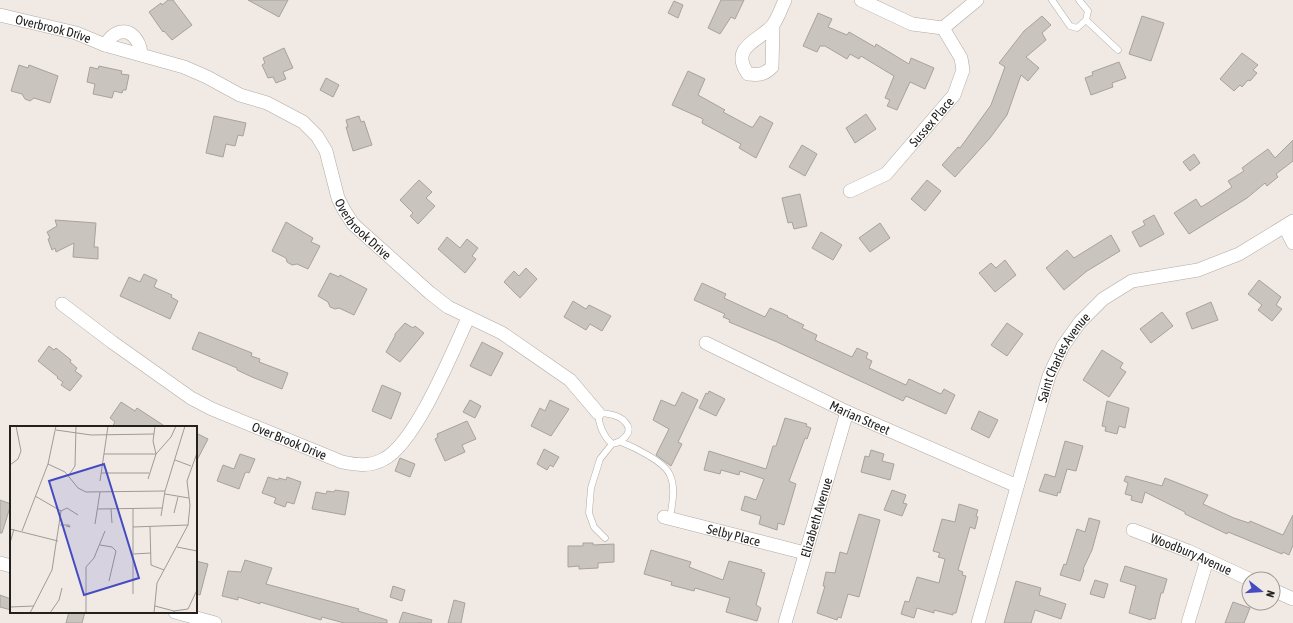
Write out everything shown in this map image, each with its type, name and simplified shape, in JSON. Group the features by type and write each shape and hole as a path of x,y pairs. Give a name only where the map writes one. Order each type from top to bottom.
{"street":[{"path":"773,25 785,0"},
{"path":"861,0 912,24 943,28 977,0"},
{"name":"Overbrook Drive","path":"0,15 76,33 105,45 184,67 207,77 240,95 267,103 303,122 317,136 326,151 338,198 353,224 430,293 448,307 468,318 502,333 570,380 598,413"},
{"name":"Sussex Place","path":"850,191 886,174 954,95 963,70 961,58 943,28"},
{"path":"1289,224 1293,243"},
{"name":"Saint Charles Avenue","path":"978,623 1049,376 1063,346 1080,322 1103,299 1132,282 1198,270 1239,254 1289,224"},
{"name":"Over Brook Drive","path":"62,304 112,342 191,398 212,409 342,462 356,465 370,465 384,459 406,440 422,414 468,318"},
{"name":"Marian Street","path":"706,344 847,412 1017,486"},
{"name":"Elizabeth Avenue","path":"785,623 847,412"},
{"name":"Selby Place","path":"667,518 805,553"},
{"name":"Woodbury Avenue","path":"1133,530 1241,575"},
{"path":"1188,623 1207,560"},
{"path":"0,563 10,566"},
{"path":"1281,594 1293,599"},
{"path":"180,613 215,623"}],"lane":[{"path":"1052,0 1070,26 1077,28 1086,20 1088,11 1079,0"},
{"path":"1086,20 1118,50"},
{"path":"605,538 594,527 590,513 591,488 600,459 612,444 621,442 627,436 629,429 626,422 618,416 598,413 602,431 612,444"},
{"path":"621,442 633,447 664,466 670,474 672,497 667,518"}],"building":[{"path":"168,0 173,0 192,25 172,40 164,31 163,32 149,12 161,3 162,5"},
{"path":"248,0 288,0 279,17"},
{"path":"721,0 744,0 735,19 731,17 720,34 708,28"},
{"path":"674,1 683,5 678,18 668,13"},
{"path":"818,13 832,19 828,27 847,35 849,32 875,47 876,44 909,64 911,58 934,68 925,89 910,82 897,110 887,106 890,100 885,98 894,76 861,56 859,59 850,54 847,59 825,46 820,46 817,52 803,46"},
{"path":"1042,16 1051,25 1042,33 1046,40 1026,57 1039,68 1028,81 1021,75 1007,115 990,138 955,177 942,165 958,147 960,148 991,105 1005,67 999,63 1024,31"},
{"path":"1142,16 1164,23 1151,61 1129,54"},
{"path":"284,48 293,68 283,72 286,79 276,83 273,77 268,78 262,65 265,63 263,58"},
{"path":"1242,53 1258,65 1253,70 1257,73 1250,81 1248,80 1242,87 1240,85 1234,91 1220,79"},
{"path":"1119,62 1126,78 1112,83 1113,87 1091,95 1085,78 1093,75 1092,72"},
{"path":"19,65 28,68 29,65 58,76 50,103 34,98 30,101 25,99 22,94 11,91"},
{"path":"99,66 122,71 121,74 129,75 126,90 123,90 122,93 114,91 112,98 93,94 95,84 87,82 90,67 98,69"},
{"path":"688,71 705,79 698,95 725,110 723,112 751,127 753,127 760,116 773,123 756,158 739,148 741,144 702,123 703,119 672,105"},
{"path":"326,78 339,85 333,97 320,90"},
{"path":"866,114 876,129 855,143 846,128"},
{"path":"214,116 246,123 243,136 238,135 235,146 226,144 223,157 206,153"},
{"path":"359,116 361,122 364,121 372,145 353,151 346,127 348,127 346,120"},
{"path":"1293,140 1293,161 1276,174 1278,177 1267,186 1265,183 1247,198 1189,234 1174,213 1196,199 1201,207 1211,201 1232,187 1228,181 1244,171 1242,168 1254,159 1268,149 1275,158"},
{"path":"802,145 817,154 805,176 789,167"},
{"path":"1194,154 1200,163 1190,171 1183,162"},
{"path":"419,180 432,192 426,198 435,206 418,224 410,216 413,213 400,200"},
{"path":"927,180 941,191 925,211 911,199"},
{"path":"800,194 807,226 794,229 792,222 788,223 782,198"},
{"path":"1154,215 1164,234 1140,247 1132,232 1145,225 1143,221"},
{"path":"55,220 96,223 94,247 98,247 98,259 73,257 74,243 56,252 55,248 52,250 48,239 50,238 47,232 57,226"},
{"path":"286,222 313,238 311,242 320,246 308,269 297,264 292,265 287,262 286,258 272,251"},
{"path":"880,223 890,238 870,252 859,238"},
{"path":"821,232 842,245 833,260 812,248"},
{"path":"1111,235 1120,251 1087,271 1064,290 1046,268 1067,250 1074,258"},
{"path":"447,237 460,248 467,239 478,248 472,256 476,259 465,273 438,249"},
{"path":"1005,260 1016,275 995,292 979,273 991,263 996,268"},
{"path":"526,268 537,279 520,298 504,282 514,271 519,276"},
{"path":"330,273 339,277 340,275 367,289 354,315 339,308 335,309 330,307 328,302 318,296"},
{"path":"144,274 157,280 154,287 172,295 171,297 178,301 170,319 120,296 129,277 140,282"},
{"path":"1259,280 1281,297 1276,305 1282,309 1272,321 1258,310 1262,305 1248,294"},
{"path":"702,283 726,294 724,298 765,317 770,308 788,316 787,317 804,325 802,328 817,335 815,340 852,357 857,348 868,353 866,358 872,361 869,368 906,385 909,379 941,394 944,389 955,395 946,414 906,396 903,401 777,342 729,322 730,320 723,317 725,314 694,300"},
{"path":"573,301 586,309 589,305 611,316 602,331 590,324 586,330 564,317"},
{"path":"1211,302 1218,320 1192,329 1186,313"},
{"path":"1162,312 1173,326 1151,343 1140,329"},
{"path":"405,323 413,328 415,326 424,333 400,362 386,352 395,334"},
{"path":"1007,323 1023,334 1007,356 991,345"},
{"path":"199,332 252,353 251,356 260,359 259,362 288,373 282,389 252,377 237,370 237,368 192,349"},
{"path":"482,342 503,353 491,376 470,366"},
{"path":"49,346 54,350 56,348 71,360 70,362 77,368 75,371 82,376 70,391 61,385 63,382 57,378 58,377 38,361"},
{"path":"1102,350 1123,363 1120,368 1126,372 1109,397 1083,380"},
{"path":"382,385 401,393 391,419 372,411"},
{"path":"709,391 725,399 716,416 699,408 706,393 708,394"},
{"path":"682,392 698,400 678,442 682,444 671,466 656,455 669,429 653,420 661,400 675,406"},
{"path":"470,400 481,406 475,418 463,412"},
{"path":"550,400 569,409 551,436 531,426 540,408 545,411"},
{"path":"1107,401 1129,408 1125,428 1119,426 1117,434 1105,431 1106,427 1102,426"},
{"path":"121,402 135,411 137,408 164,426 113,426 115,422 110,418"},
{"path":"979,411 998,420 989,438 971,429"},
{"path":"785,418 807,424 806,426 811,428 807,439 805,438 789,481 796,484 784,525 778,523 777,530 759,524 761,516 741,510 745,496 756,500 764,479 740,471 739,475 721,470 720,474 704,470 709,451 766,469 773,446 776,446"},
{"path":"467,421 476,439 462,445 465,452 445,461 435,439 438,437 437,434"},
{"path":"197,434 208,439 197,460"},
{"path":"1065,441 1083,446 1076,471 1067,469 1060,493 1058,492 1057,496 1039,491 1045,474 1055,477"},
{"path":"544,449 559,457 553,467 550,465 547,470 537,464"},
{"path":"871,450 884,454 882,461 894,464 890,480 861,472 865,456 869,457"},
{"path":"240,454 255,459 249,473 245,473 239,489 217,481 223,465 234,469"},
{"path":"400,458 415,464 410,477 395,471"},
{"path":"1126,476 1162,486 1165,478 1208,495 1203,504 1234,518 1249,523 1250,521 1283,535 1293,515 1293,545 1289,555 1283,552 1282,554 1228,532 1227,534 1185,514 1185,512 1145,492 1142,503 1131,500 1132,496 1125,494 1128,483 1124,481"},
{"path":"268,477 278,480 279,478 286,480 287,477 301,482 294,504 287,502 285,507 274,503 276,498 262,493"},
{"path":"335,490 349,492 345,515 312,509 316,492 326,494 327,491 334,492"},
{"path":"892,490 906,495 903,503 907,504 902,516 884,510"},
{"path":"0,500 10,504 10,507 2,533 0,533"},
{"path":"959,504 978,510 976,516 978,517 975,529 970,527 958,570 963,572 962,575 966,576 956,613 953,613 953,615 934,610 934,613 917,608 914,618 901,614 905,601 909,602 917,577 939,583 945,559 938,557 940,553 933,551 942,519 955,522"},
{"path":"859,514 880,520 859,597 848,594 841,618 838,617 837,620 817,613 825,586 823,586 826,572 835,573 840,552 847,554"},
{"path":"1089,518 1100,521 1092,550 1083,569 1084,570 1080,581 1060,575 1064,564 1066,565 1077,529 1085,532"},
{"path":"583,543 593,543 593,545 614,544 614,562 598,563 598,568 579,569 579,566 568,567 568,546 583,546"},
{"path":"651,550 691,562 689,567 723,580 729,561 762,570 761,572 765,573 756,605 761,608 757,621 726,612 730,598 695,588 694,591 671,585 672,582 644,574"},
{"path":"245,560 272,568 266,584 359,609 358,611 387,620 387,623 344,623 322,617 321,620 260,602 260,604 238,597 238,600 222,596 228,571 241,572"},
{"path":"197,561 208,564 200,595 197,594"},
{"path":"1125,566 1167,579 1163,593 1161,593 1155,619 1152,618 1151,620 1129,613 1136,586 1120,581"},
{"path":"1095,580 1108,584 1104,598 1090,594"},
{"path":"1016,581 1041,588 1039,595 1066,604 1061,619 1035,610 1031,623 1004,623"},
{"path":"393,586 405,590 402,601 390,597"},
{"path":"0,595 10,599 10,610 0,607"},
{"path":"454,600 465,603 461,623 448,623"},
{"path":"1233,602 1241,605 1241,611 1249,611 1244,623 1225,623"},
{"path":"403,612 432,620 431,623 399,623"},
{"path":"69,613 85,613 82,623 66,623"}]}
